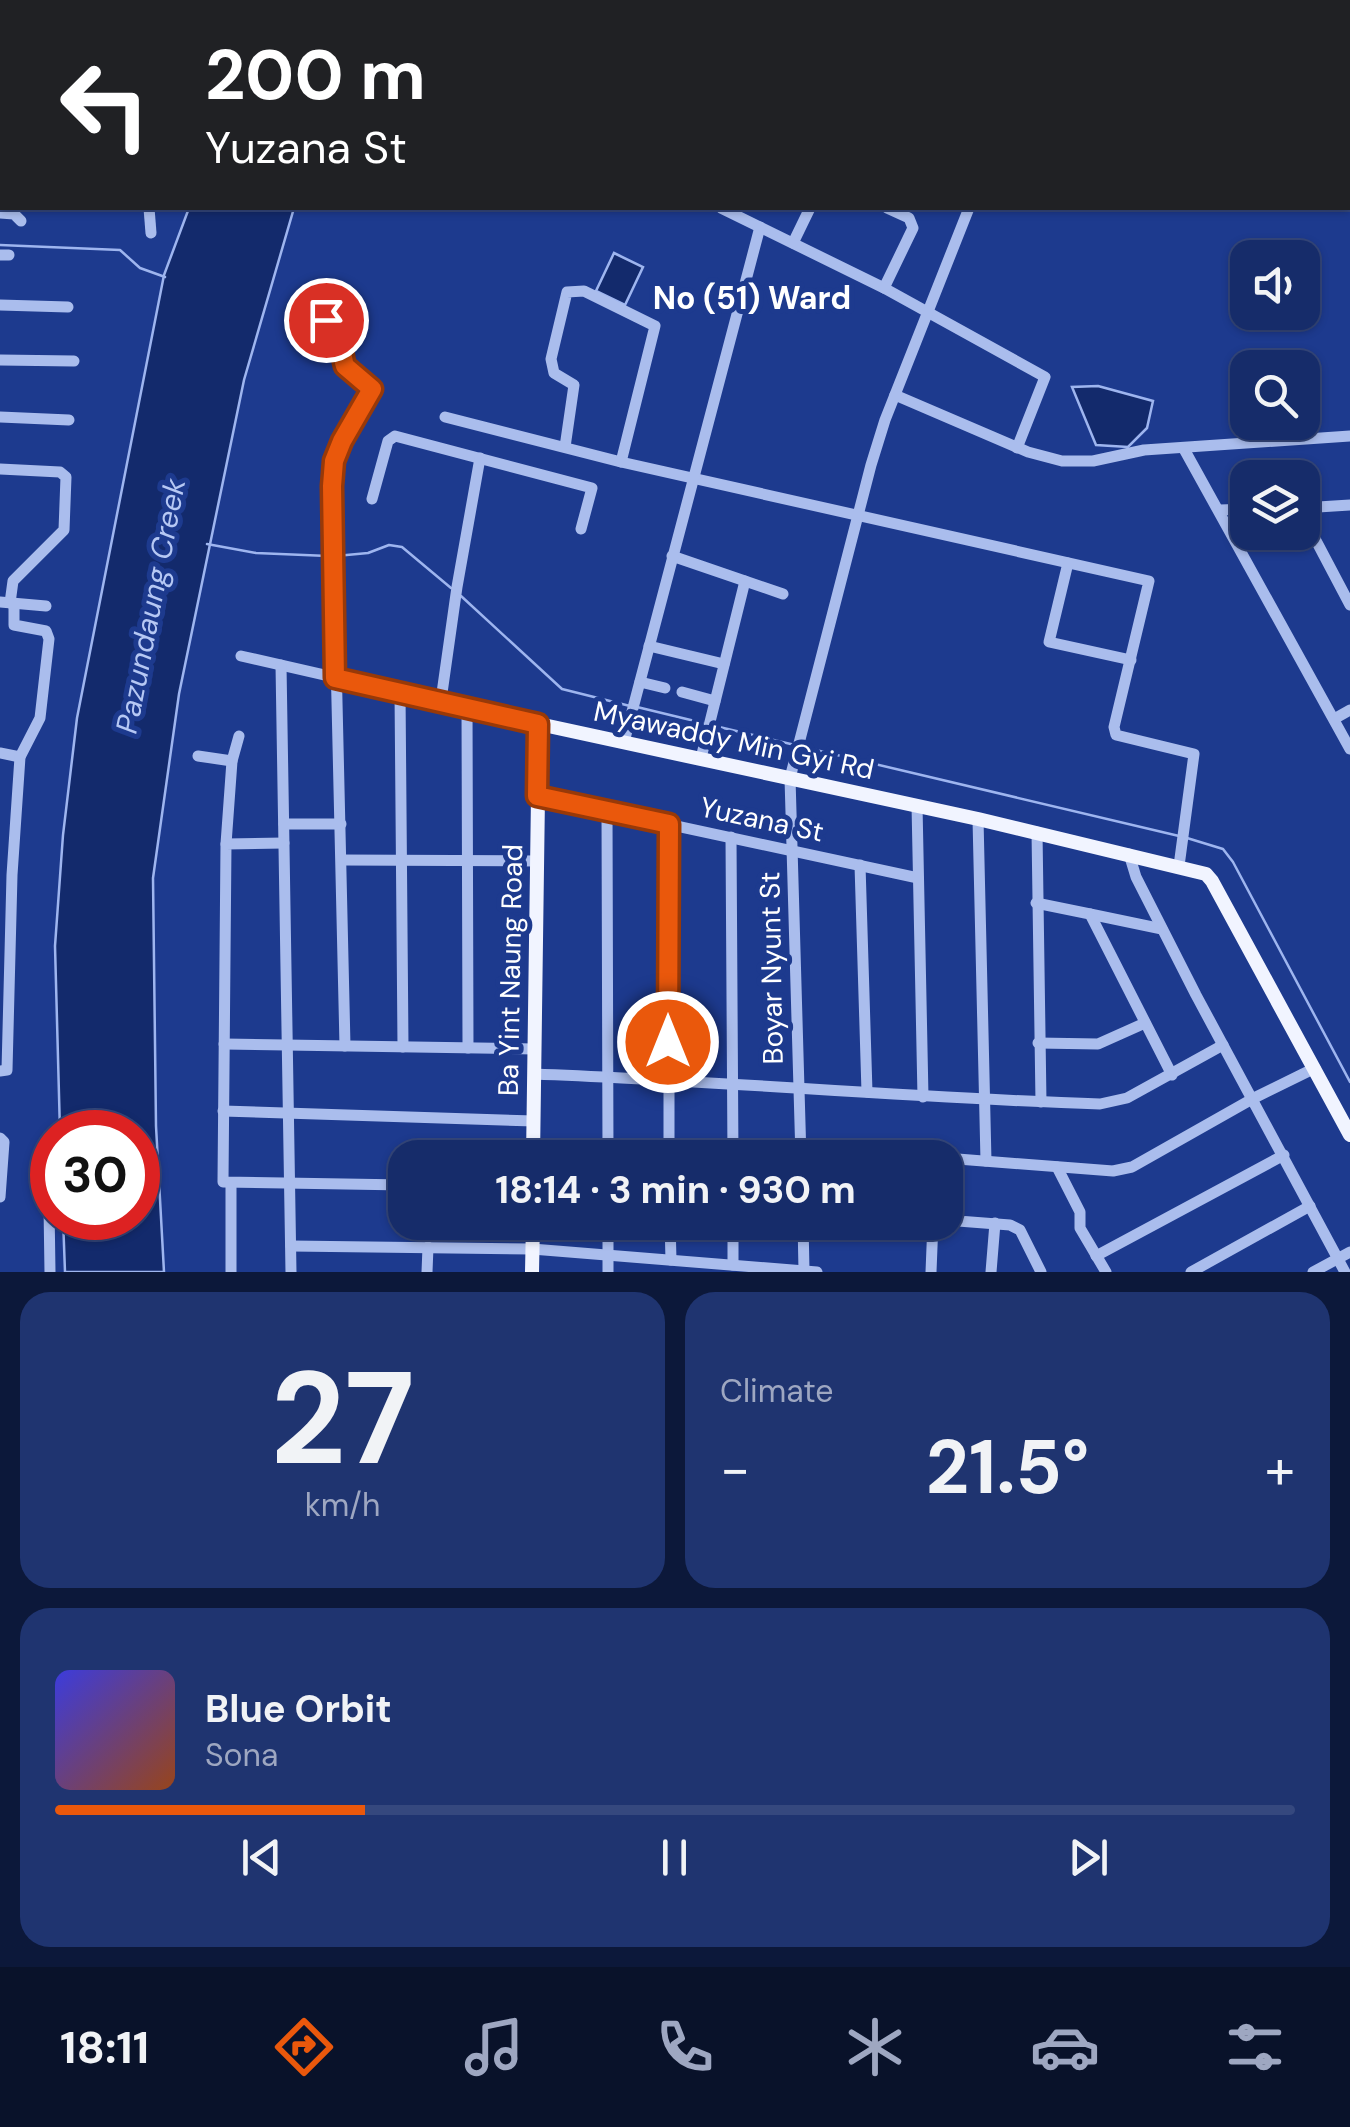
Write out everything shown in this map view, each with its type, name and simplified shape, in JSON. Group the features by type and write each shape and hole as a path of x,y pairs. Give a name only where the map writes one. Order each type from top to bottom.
{"main road":[{"name":"Myawaddy Min Gyi Rd","path":"538,724 917,805 1206,874 1315,1068"},
{"name":"Ba Yint Naung Road","path":"534,1140 538,724"},
{"path":"1315,1068 1350,1135"},
{"path":"532,1240 532,1272"}],"street":[{"path":"149,210 151,233"},
{"path":"725,210 884,288 1045,376 1018,448"},
{"path":"792,243 809,210"},
{"path":"884,288 913,228 909,218 891,210"},
{"name":"Boyar Nyunt St","path":"800,1140 790,778 855,516 896,395 968,210"},
{"path":"0,213 14,214 21,221"},
{"path":"624,742 760,227"},
{"path":"565,448 574,385 554,373 551,360 567,292 584,291 655,326 621,462"},
{"path":"0,305 68,307"},
{"path":"292,316 314,317 335,324 342,335 345,366 372,389 334,461 332,486 345,1046"},
{"path":"0,360 74,361"},
{"path":"896,395 1018,448 1062,461 1093,461 1144,450 1350,436"},
{"path":"0,416 69,420"},
{"path":"444,417 692,479 1149,581 1114,727 1116,736 1194,754 1179,866"},
{"path":"372,499 390,437 592,488 581,530"},
{"path":"1184,449 1350,748"},
{"path":"441,700 480,458"},
{"path":"0,468 60,472 66,477 64,530 13,582 8,603 14,625 44,630 49,636 40,718 20,756 6,874 7,1070 0,1071"},
{"path":"1320,508 1350,504"},
{"path":"1220,510 1230,510"},
{"path":"1320,546 1350,605"},
{"path":"672,556 783,594"},
{"path":"1068,563 1048,642 1131,660"},
{"path":"701,758 745,580"},
{"path":"8,603 46,606"},
{"path":"649,646 724,664"},
{"name":"Myawaddy Min Gyi Rd","path":"242,656 538,724"},
{"path":"281,665 291,1272"},
{"path":"640,682 665,688"},
{"path":"400,691 403,1047"},
{"path":"682,692 715,701"},
{"path":"467,706 468,1048"},
{"path":"1334,720 1350,710"},
{"path":"232,1272 224,1110 226,844 232,761 239,736"},
{"path":"0,753 20,756"},
{"path":"198,756 232,761"},
{"name":"Yuzana St","path":"537,801 607,811 918,878"},
{"path":"917,805 924,1097"},
{"path":"607,811 608,1140"},
{"path":"978,819 986,1161"},
{"path":"284,824 341,824"},
{"path":"669,824 670,1140"},
{"path":"1037,832 1041,1102"},
{"path":"731,838 732,1140"},
{"path":"226,844 284,844"},
{"path":"1129,854 1136,877 1223,1046 1310,1206 1344,1255 1345,1272"},
{"path":"342,860 536,861"},
{"path":"860,865 867,1092"},
{"path":"1036,903 1162,929"},
{"path":"1090,914 1172,1074"},
{"path":"1038,1043 1098,1044 1145,1023"},
{"path":"224,1044 534,1049"},
{"path":"534,1074 668,1078 924,1097 1100,1104 1127,1098 1223,1046"},
{"path":"963,1159 1114,1171 1132,1167 1315,1068"},
{"path":"224,1110 534,1121"},
{"path":"0,1138 4,1142 0,1197"},
{"path":"1096,1256 1284,1155"},
{"path":"1058,1166 1080,1212 1080,1228 1106,1272"},
{"path":"227,1182 388,1185"},
{"path":"1192,1272 1310,1206"},
{"path":"963,1221 1020,1230 1041,1272"},
{"path":"991,1272 995,1224"},
{"path":"50,1240 50,1272"},
{"path":"608,1240 608,1272"},
{"path":"670,1240 671,1260"},
{"path":"732,1240 732,1264"},
{"path":"803,1240 804,1271"},
{"path":"931,1272 932,1240"},
{"path":"291,1246 532,1249 817,1272"},
{"path":"427,1272 428,1247"},
{"path":"1313,1272 1344,1255"}],"water":[{"name":"Pazundaung Creek","path":"188,210 293,210 244,380 179,694 153,878 156,1110 59,1110 55,946 77,718 164,275"},
{"path":"614,253 643,267 625,305 596,291"},
{"path":"1098,386 1153,401 1147,428 1128,447 1096,445 1072,387"},
{"path":"160,1199 164,1272 65,1272 64,1240 160,1240"}],"waterway":[{"path":"0,245 120,250 140,268 165,277"},
{"path":"207,544 256,553 328,556"},
{"path":"336,556 368,553 389,545 402,547 451,588"},
{"path":"461,596 562,689 630,706"},
{"path":"637,707 703,723"},
{"path":"715,726 795,745"},
{"path":"803,747 1179,836"},
{"path":"1187,838 1223,849 1233,862 1350,1082"}],"district":[{"name":"No (51) Ward","path":"752,298"}],"route":[{"path":"326,320 335,324 342,335 345,366 372,389 334,461 335,678 538,724 537,796 669,824 668,1042"}]}
